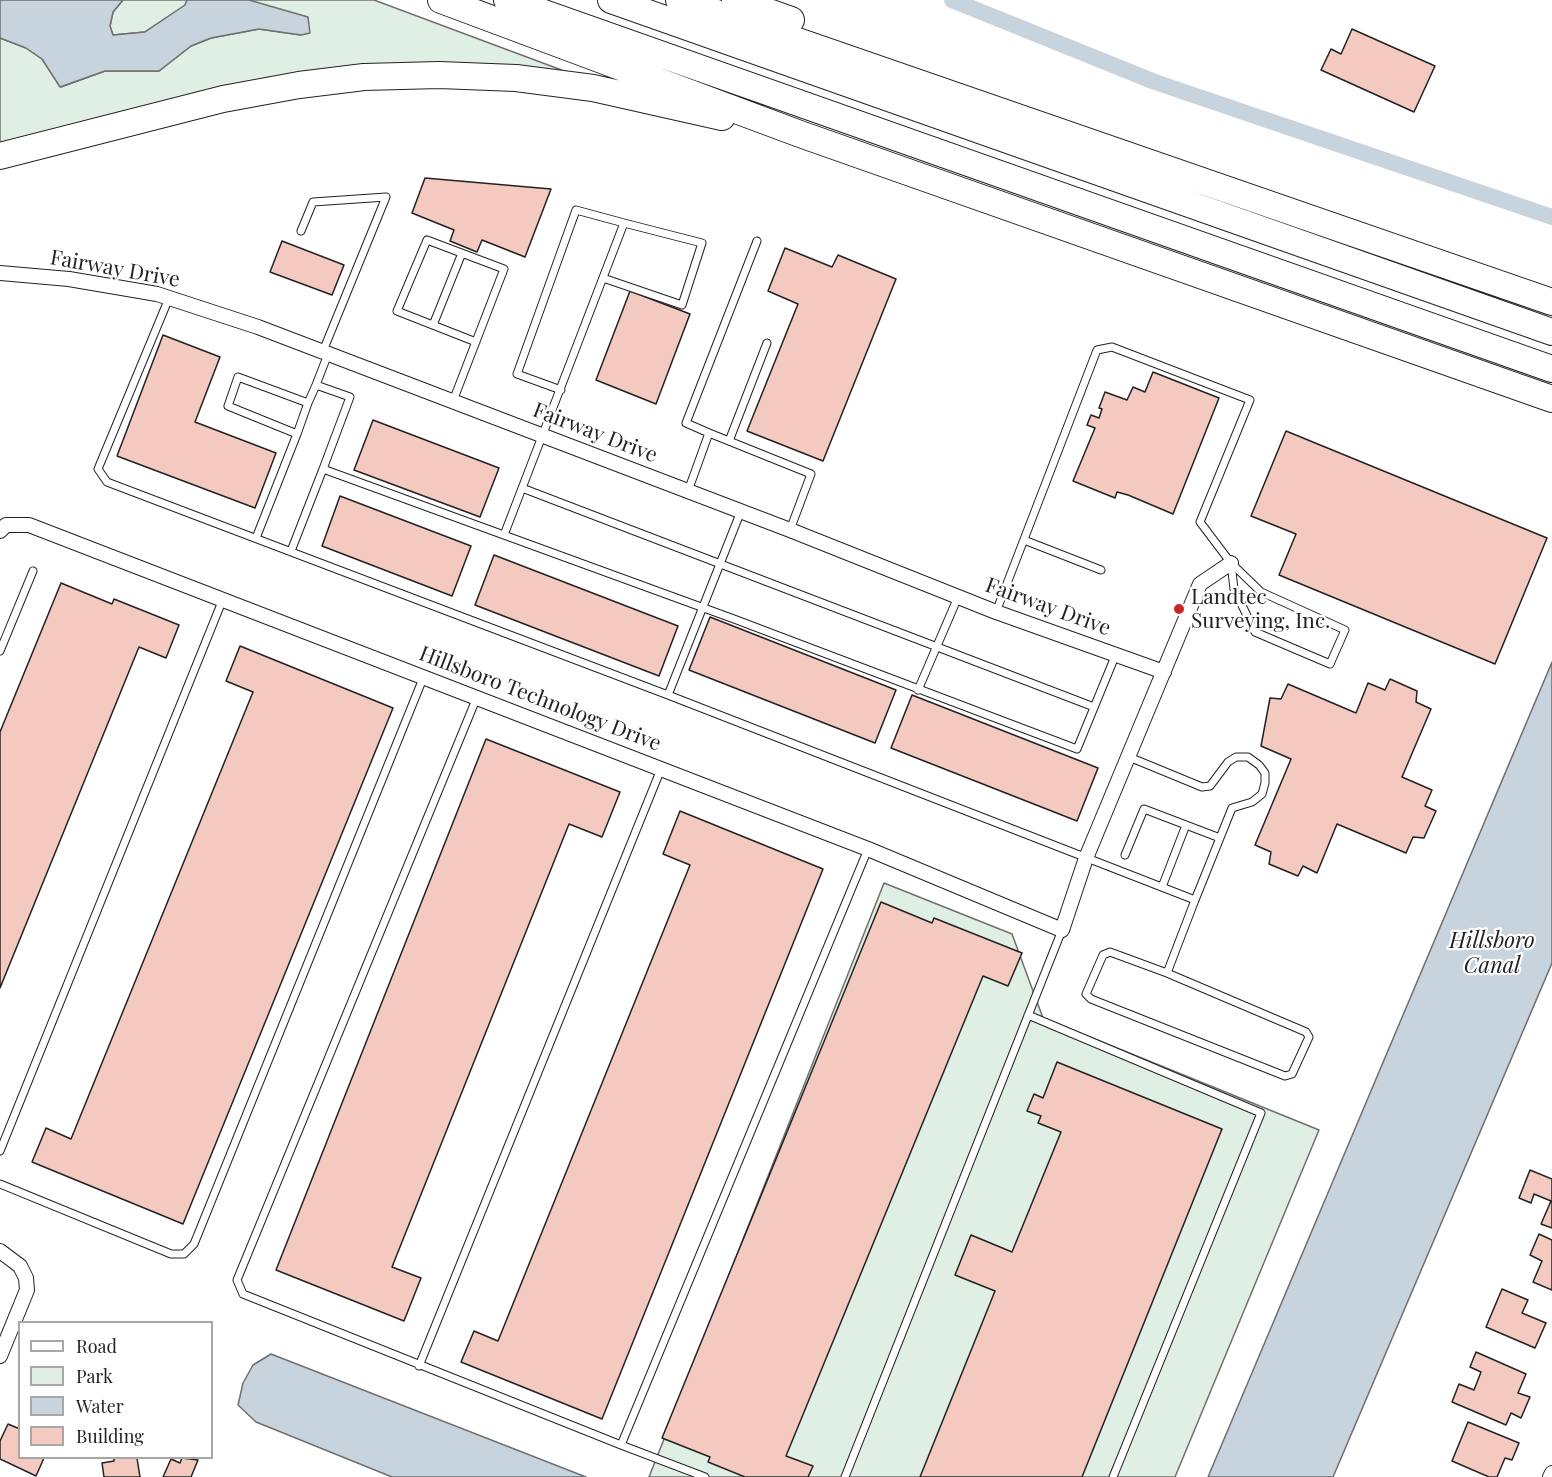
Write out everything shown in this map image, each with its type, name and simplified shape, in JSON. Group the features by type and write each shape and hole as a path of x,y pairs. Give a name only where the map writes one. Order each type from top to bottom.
{"highway":[{"path":"441,0 800,134 1552,399"},
{"path":"507,0 1552,369"},
{"path":"611,0 1552,332"},
{"path":"679,0 1552,302"},
{"path":"735,0 879,51 974,103"},
{"path":"0,156 243,95 330,81 402,75 479,76 555,82 626,95 800,134"}],"street":[{"name":"Fairway Drive","path":"0,273 69,279 169,298 258,327 741,511 996,612 1164,672"},
{"name":"Hillsboro Technology Drive","path":"0,531 6,525 29,525 868,849 1062,930"},
{"path":"1062,930 1086,858 1200,584 1231,563"},
{"path":"0,1251 20,1266 27,1278 25,1300 0,1356"},
{"path":"1550,1477 1552,1473"}],"lane":[{"path":"256,537 386,197 313,202 301,231"},
{"path":"561,390 517,374 576,210 702,243 682,305 603,278"},
{"path":"504,535 624,223"},
{"path":"453,401 476,342 504,269 427,240 397,311 476,342"},
{"path":"757,241 686,423 811,474 790,530"},
{"path":"433,325 462,254"},
{"path":"169,298 98,470 107,482 668,695 1195,900"},
{"path":"729,441 767,343"},
{"path":"996,612 1097,350 1112,347 1250,400 1200,522 1231,563 1261,592 1345,630 1330,664 1255,632 1234,589 1231,563"},
{"path":"297,434 228,406 238,377 308,403"},
{"path":"291,551 351,398 316,385"},
{"path":"688,491 708,433"},
{"path":"323,469 703,608 1077,749 1116,654"},
{"path":"522,488 1094,707"},
{"path":"668,695 741,511"},
{"path":"1024,540 1101,570"},
{"path":"0,651 33,571"},
{"path":"918,690 958,597"},
{"path":"0,1151 224,599"},
{"path":"0,1184 171,1254 184,1254 194,1244 424,676"},
{"path":"477,697 237,1280 243,1294 419,1366 705,1477"},
{"path":"1129,757 1202,787 1210,786 1228,762 1236,757 1248,757 1259,765 1264,773 1262,794 1252,802 1232,808 1167,973"},
{"path":"419,1366 661,769"},
{"path":"1125,855 1144,809 1220,838"},
{"path":"1162,887 1186,825"},
{"path":"621,1445 868,849"},
{"path":"845,1477 1062,930"},
{"path":"1110,952 1167,973 1306,1032 1309,1037 1292,1074 1285,1076 1091,999 1086,994 1103,955 1110,952"},
{"path":"1028,1015 1261,1113 1113,1477"}],"green space":[{"path":"123,0 187,0 186,5 145,32 113,35 110,26 113,12"},
{"path":"249,0 374,0 575,75 434,67 0,147 0,38 26,48 42,59 61,87 105,71 159,71 191,46 211,38 259,29 301,35"},
{"path":"884,883 1012,934 1043,1018 1319,1130 1175,1477 649,1477"}],"water":[{"path":"0,0 123,0 113,12 110,26 113,35 145,32 185,5 187,0 249,0 308,17 310,33 301,35 259,29 211,38 191,46 159,71 105,71 60,87 42,59 26,48 0,38"},
{"name":"Hillsboro Canal","path":"1552,662 1552,963 1333,1477 1208,1477"},
{"path":"271,1354 586,1477 392,1477 256,1422 238,1405 243,1383 253,1365"}],"building":[{"path":"1352,29 1435,66 1414,112 1321,70 1331,49 1341,54"},
{"path":"425,178 551,189 525,257 482,240 477,252 450,241 454,230 412,213"},
{"path":"282,241 344,265 332,295 270,272"},
{"path":"785,248 832,267 838,255 896,279 823,461 747,431 798,304 768,291"},
{"path":"630,291 690,314 656,404 596,380"},
{"path":"163,335 220,357 195,422 276,453 255,508 117,456"},
{"path":"1153,372 1219,398 1173,514 1128,495 1117,492 1115,498 1073,481 1095,428 1087,425 1091,415 1099,418 1102,409 1099,408 1105,392 1127,400 1133,387 1145,392"},
{"path":"373,420 499,468 480,517 354,470"},
{"path":"1286,431 1547,538 1495,664 1279,575 1296,534 1251,516"},
{"path":"340,496 471,546 452,596 322,546"},
{"path":"494,555 678,626 659,676 475,605"},
{"path":"61,583 112,604 114,599 179,625 166,658 139,647 0,988 0,732"},
{"path":"710,617 896,690 875,743 689,670"},
{"path":"240,646 393,708 183,1224 32,1162 46,1128 71,1139 253,692 226,681"},
{"path":"1390,679 1417,691 1416,702 1431,709 1402,777 1432,790 1425,806 1436,811 1424,838 1413,837 1406,853 1337,824 1317,873 1303,866 1298,876 1269,864 1271,852 1255,845 1291,759 1261,746 1270,698 1281,699 1288,684 1356,713 1368,683 1385,690"},
{"path":"912,695 1098,768 1077,821 891,748"},
{"path":"486,739 620,792 602,837 569,824 392,1267 421,1278 404,1321 276,1270"},
{"path":"680,811 823,869 602,1419 461,1362 474,1331 498,1341 690,865 663,854"},
{"path":"881,902 932,923 934,918 1022,953 1008,986 983,976 786,1456 813,1466 808,1477 745,1477 708,1462 710,1457 662,1438"},
{"path":"1057,1062 1222,1129 1082,1477 920,1477 995,1291 955,1275 971,1235 1012,1252 1061,1132 1038,1123 1041,1116 1027,1111 1034,1094 1043,1098"},
{"path":"1530,1170 1552,1179 1552,1228 1541,1224 1551,1201 1534,1194 1531,1203 1519,1198"},
{"path":"1539,1234 1552,1240 1552,1290 1533,1282 1542,1261 1530,1255"},
{"path":"1502,1289 1528,1300 1522,1313 1546,1323 1535,1348 1486,1327"},
{"path":"1476,1352 1526,1374 1518,1393 1530,1397 1521,1418 1511,1413 1506,1425 1452,1402 1459,1384 1474,1390 1481,1372 1470,1367"},
{"path":"1468,1422 1519,1443 1512,1460 1505,1458 1497,1477 1489,1477 1452,1461"},
{"path":"8,1424 18,1428 18,1459 44,1459 36,1476 0,1459 0,1441"},
{"path":"114,1459 137,1459 140,1477 104,1477 102,1463 114,1461"},
{"path":"171,1459 180,1463 182,1459 198,1460 191,1477 163,1477"}],"waterway":[{"path":"952,0 1155,82 1552,217"}],"place":[{"name":"Landtec Surveying, Inc.","path":"1179,609"}]}
